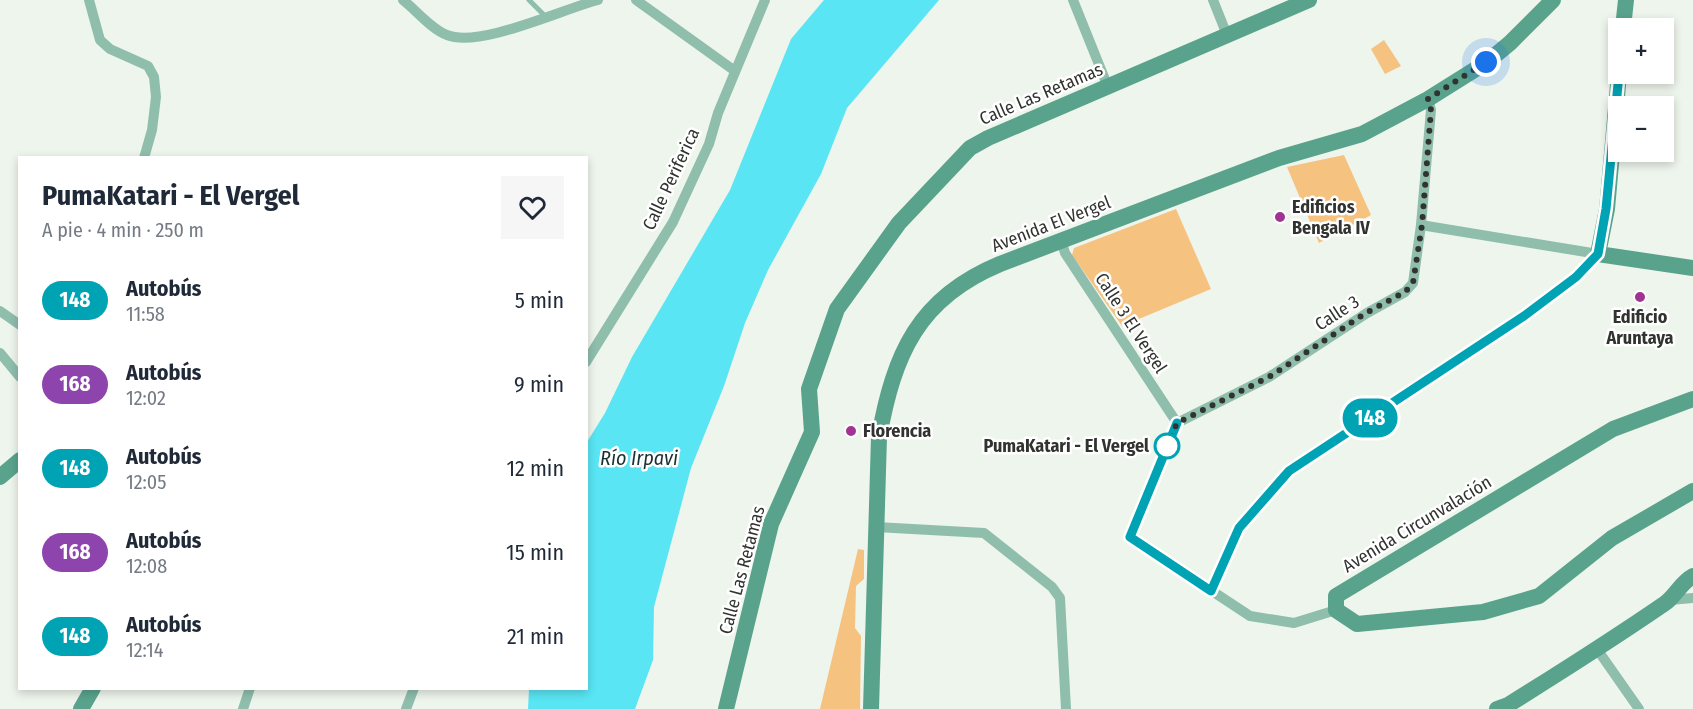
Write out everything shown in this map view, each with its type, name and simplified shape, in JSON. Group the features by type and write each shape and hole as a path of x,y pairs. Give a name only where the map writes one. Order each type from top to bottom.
{"street":[{"path":"89,0 100,40 110,50 148,66 154,77 156,97 152,130 145,156"},
{"path":"403,0 444,34 463,39 490,35 598,0"},
{"path":"636,0 735,71"},
{"name":"Calle Periferica","path":"588,359 673,222 709,144 718,113 765,0"},
{"path":"1073,0 1108,87"},
{"path":"1213,0 1227,35"},
{"name":"Calle Las Retamas","path":"726,709 771,524 812,432 809,389 837,309 899,223 970,148 1308,0"},
{"name":"Avenida El Vergel","path":"871,709 879,437 886,400 899,360 914,332 935,304 955,286 974,274 1279,159 1352,138 1428,99 1494,55 1553,0"},
{"path":"1624,18 1626,0"},
{"path":"1211,591 1239,528 1289,471 1519,320 1576,277 1598,254 1606,209 1618,84"},
{"name":"Calle 3","path":"1177,423 1269,377 1366,313 1405,292 1413,283 1422,225 1431,110 1428,99"},
{"path":"1422,225 1693,268"},
{"name":"Calle 3 El Vergel","path":"1060,240 1065,253 1177,423"},
{"path":"0,311 18,324"},
{"path":"0,353 18,375"},
{"name":"Avenida Circunvalación","path":"1336,610 1336,596 1613,429 1693,399"},
{"path":"1177,423 1130,537 1250,616 1294,623 1336,610 1357,624 1484,612 1539,596 1612,538 1693,491"},
{"path":"0,477 18,462"},
{"path":"876,526 984,533 1052,587 1060,598 1066,709"},
{"path":"1506,708 1670,600 1683,582 1693,576"},
{"path":"1670,600 1693,598"},
{"path":"1597,649 1639,709"},
{"path":"81,709 92,690"},
{"path":"243,709 249,690"},
{"path":"406,709 413,690"}],"lane":[{"path":"529,0 545,16"}],"shaded area":[{"path":"1384,40 1401,66 1385,74 1371,49"},
{"path":"1344,155 1371,215 1319,243 1287,167"},
{"path":"1176,209 1211,289 1122,326 1072,255 1074,248"},
{"path":"858,549 864,550 864,579 856,586 855,628 861,636 860,709 820,709"}],"water":[{"name":"Río Irpavi","path":"824,0 939,0 847,108 821,174 768,270 745,323 724,386 691,468 654,607 653,660 635,709 528,709 529,690 588,690 588,440 605,413 632,357 730,190 791,39"}],"bus line":[{"name":"148","path":"1177,423 1130,537 1211,591 1239,528 1289,471 1524,316 1576,277 1598,254 1606,209 1618,84"}],"place":[{"name":"Edificios Bengala IV","path":"1280,217"},
{"name":"Edificio Aruntaya","path":"1640,297"},
{"name":"Florencia","path":"851,431"},
{"name":"PumaKatari - El Vergel","path":"1167,446"}],"route":[{"path":"1167,446 1177,423 1269,377 1366,313 1405,292 1413,283 1422,225 1431,110 1428,99 1486,62"}]}
